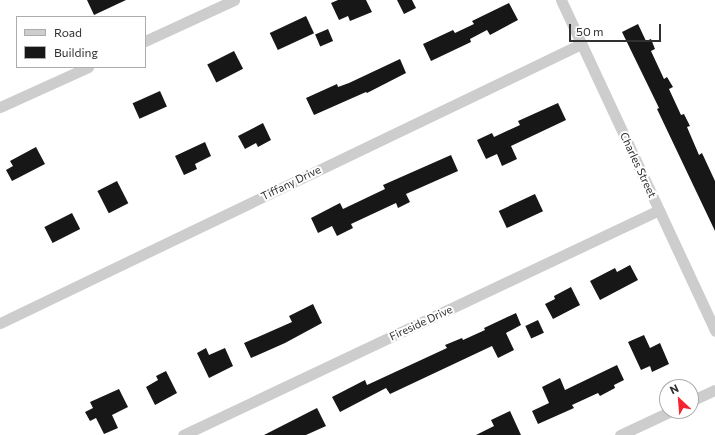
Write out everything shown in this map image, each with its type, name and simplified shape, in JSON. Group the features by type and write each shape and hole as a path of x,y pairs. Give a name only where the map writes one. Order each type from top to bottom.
{"street":[{"path":"146,41 234,0"},
{"name":"Charles Street","path":"561,0 715,331"},
{"name":"Tiffany Drive","path":"0,323 581,44"},
{"path":"0,108 86,68"},
{"name":"Fireside Drive","path":"183,435 659,210"},
{"path":"699,397 715,390"},
{"path":"620,435 659,417"}],"building":[{"path":"87,0 126,0 94,15"},
{"path":"338,0 366,0 372,12 350,21 348,16 339,20 331,3"},
{"path":"397,0 412,0 416,8 404,14"},
{"path":"509,3 518,20 490,35 487,30 470,39 471,42 431,61 423,44 453,30 455,33 474,24 472,21"},
{"path":"306,16 314,33 278,50 270,33"},
{"path":"638,24 646,41 651,39 655,49 651,51 664,79 667,77 673,87 669,89 681,115 684,114 690,126 687,127 699,155 702,153 715,181 715,231 657,109 659,108 622,32"},
{"path":"328,29 333,41 320,46 315,34"},
{"path":"234,51 243,69 216,82 207,65"},
{"path":"400,59 406,73 367,93 366,92 314,115 306,98 337,84 338,87 349,83"},
{"path":"160,91 167,107 140,119 133,103"},
{"path":"558,103 566,120 511,146 517,159 502,166 497,154 486,159 477,140 492,133 494,137 520,125 518,121"},
{"path":"263,123 271,140 258,147 256,143 245,149 238,136"},
{"path":"205,142 211,156 195,164 197,169 184,175 175,156"},
{"path":"36,147 45,164 12,181 6,170 13,166 10,161"},
{"path":"451,155 458,171 406,194 410,202 398,208 396,203 351,224 353,228 337,236 332,226 318,233 311,218 340,203 343,209 385,189 383,185"},
{"path":"117,181 128,203 109,213 97,191"},
{"path":"535,194 543,211 507,228 499,211"},
{"path":"72,213 80,229 53,243 44,227"},
{"path":"630,265 638,280 600,300 590,281 615,268 617,272"},
{"path":"571,287 580,305 553,319 545,304 555,299 554,296"},
{"path":"313,304 322,323 285,343 251,358 244,343 292,322 289,316"},
{"path":"516,313 521,325 506,333 514,350 498,358 492,346 390,394 386,388 340,412 332,397 365,380 367,385 447,348 445,345 462,338 463,340"},
{"path":"538,320 544,333 531,339 525,326"},
{"path":"644,335 650,348 660,343 669,364 652,372 650,366 641,370 628,342"},
{"path":"206,348 209,355 225,348 233,366 209,378 197,353"},
{"path":"617,365 624,380 614,385 615,388 600,396 598,393 572,405 574,408 538,424 532,411 549,403 542,387 560,378 565,390"},
{"path":"166,371 177,393 155,405 146,387 158,380 156,376"},
{"path":"119,389 128,407 112,415 118,428 104,434 96,418 90,421 85,412 93,408 90,402"},
{"path":"317,408 326,426 306,435 264,435"},
{"path":"510,411 521,435 476,435 494,426 491,420"}]}
